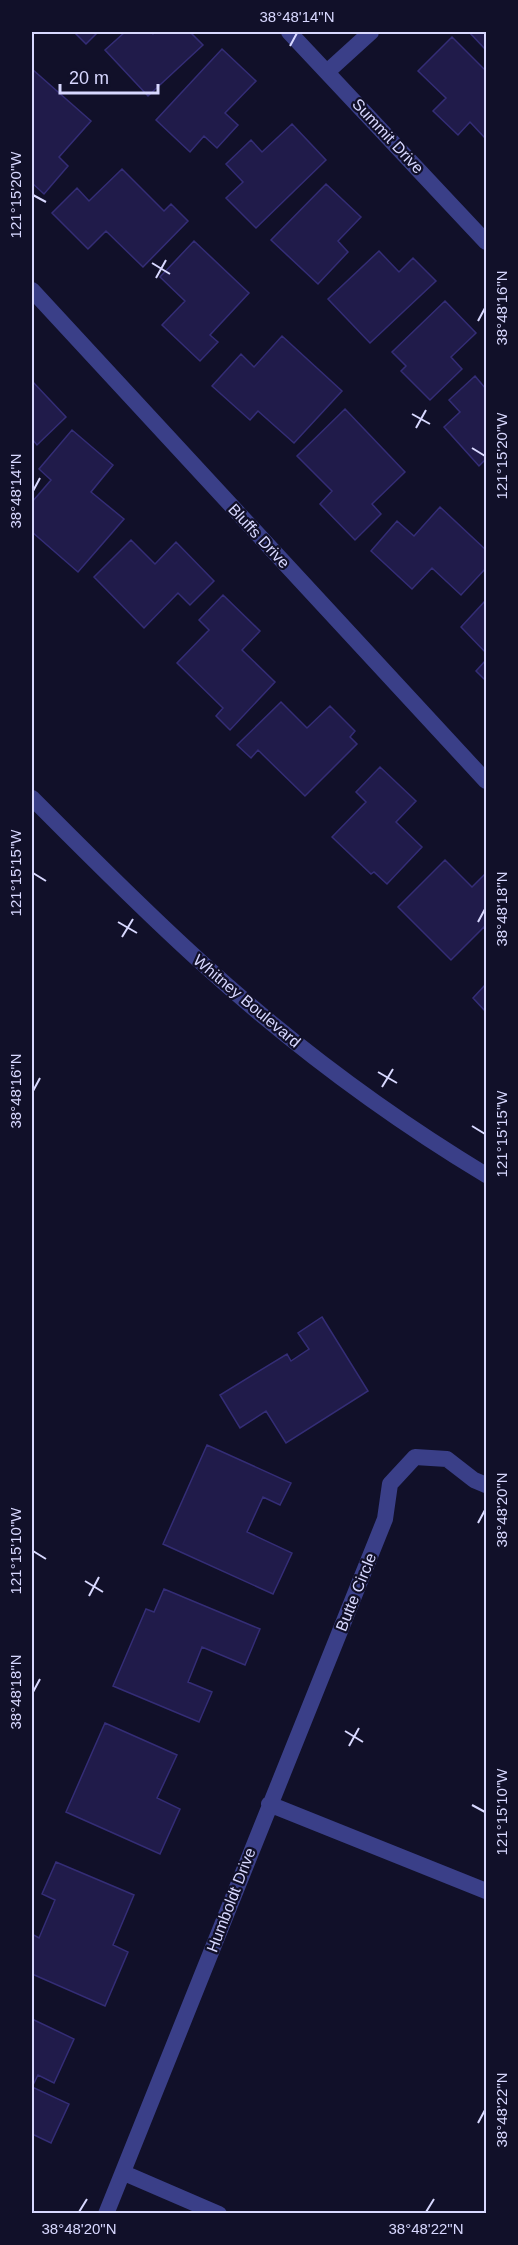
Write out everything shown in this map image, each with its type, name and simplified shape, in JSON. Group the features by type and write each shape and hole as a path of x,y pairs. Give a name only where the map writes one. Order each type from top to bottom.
{"street":[{"name":"Summit Drive","path":"289,32 486,242"},
{"path":"327,72 370,32"},
{"name":"Bluffs Drive","path":"32,290 486,781"},
{"name":"Whitney Boulevard","path":"32,798 146,911 264,1017 393,1116 486,1175"},
{"name":"Butte Circle","path":"269,1804 385,1519 390,1484 415,1457 447,1459 474,1480 486,1485"},
{"path":"269,1804 486,1891"},
{"name":"Humboldt Drive","path":"106,2214 269,1804"},
{"path":"124,2173 219,2214"}],"building":[{"path":"74,32 98,32 86,44"},
{"path":"125,32 152,32 153,34 156,32 190,32 203,45 148,96 105,50"},
{"path":"469,32 486,32 486,50"},
{"path":"452,37 486,71 486,139 470,122 458,135 433,111 446,98 418,71"},
{"path":"222,49 256,81 225,113 238,125 217,148 204,136 190,152 156,120"},
{"path":"32,69 91,121 59,157 68,166 44,194 32,183"},
{"path":"292,124 326,160 256,228 226,198 243,182 226,164 251,140 262,152"},
{"path":"122,169 164,211 171,204 188,221 143,267 106,231 88,249 52,213 77,188 89,201"},
{"path":"326,184 361,217 338,241 348,252 318,284 271,240"},
{"path":"194,241 249,293 210,335 218,342 200,361 162,325 185,301 160,277"},
{"path":"379,251 399,272 413,258 436,281 370,343 328,299"},
{"path":"445,301 476,333 451,357 462,369 430,400 401,371 406,366 392,352"},
{"path":"282,336 342,391 294,443 258,411 250,420 212,386 241,354 254,367"},
{"path":"475,376 486,389 486,459 479,466 444,427 460,412 449,400"},
{"path":"32,381 66,417 37,445 32,439"},
{"path":"345,409 405,472 372,504 381,514 355,540 320,504 332,491 297,456"},
{"path":"72,430 113,465 91,492 124,519 78,572 32,532 32,502 51,480 39,469"},
{"path":"440,507 486,550 486,568 461,595 432,568 412,589 371,551 397,521 414,536"},
{"path":"131,540 155,564 176,542 214,581 190,605 178,593 144,628 94,577"},
{"path":"223,595 260,631 242,650 275,682 230,730 216,716 223,708 177,663 209,630 199,620"},
{"path":"486,600 486,653 461,627"},
{"path":"486,660 486,681 476,671"},
{"path":"281,702 307,728 330,706 355,731 350,737 357,744 305,796 258,750 251,758 237,745"},
{"path":"380,767 416,801 396,822 422,847 387,884 374,872 371,874 332,837 366,802 356,792"},
{"path":"445,860 472,887 486,873 486,930 484,927 451,960 398,907"},
{"path":"486,984 486,1012 473,998"},
{"path":"322,1317 368,1391 286,1443 266,1411 240,1428 220,1395 287,1354 291,1361 309,1349 298,1333"},
{"path":"207,1445 291,1483 280,1505 263,1497 247,1532 292,1553 273,1594 163,1544"},
{"path":"164,1589 260,1629 245,1665 202,1647 188,1682 212,1692 199,1722 113,1686 146,1609 154,1612"},
{"path":"105,1723 177,1755 157,1798 180,1809 160,1854 66,1812"},
{"path":"56,1862 134,1895 113,1945 128,1952 105,2006 32,1974 32,1934 39,1938 55,1900 42,1894"},
{"path":"32,2019 74,2039 54,2083 38,2075 32,2087"},
{"path":"32,2087 69,2104 51,2143 32,2134"}]}
